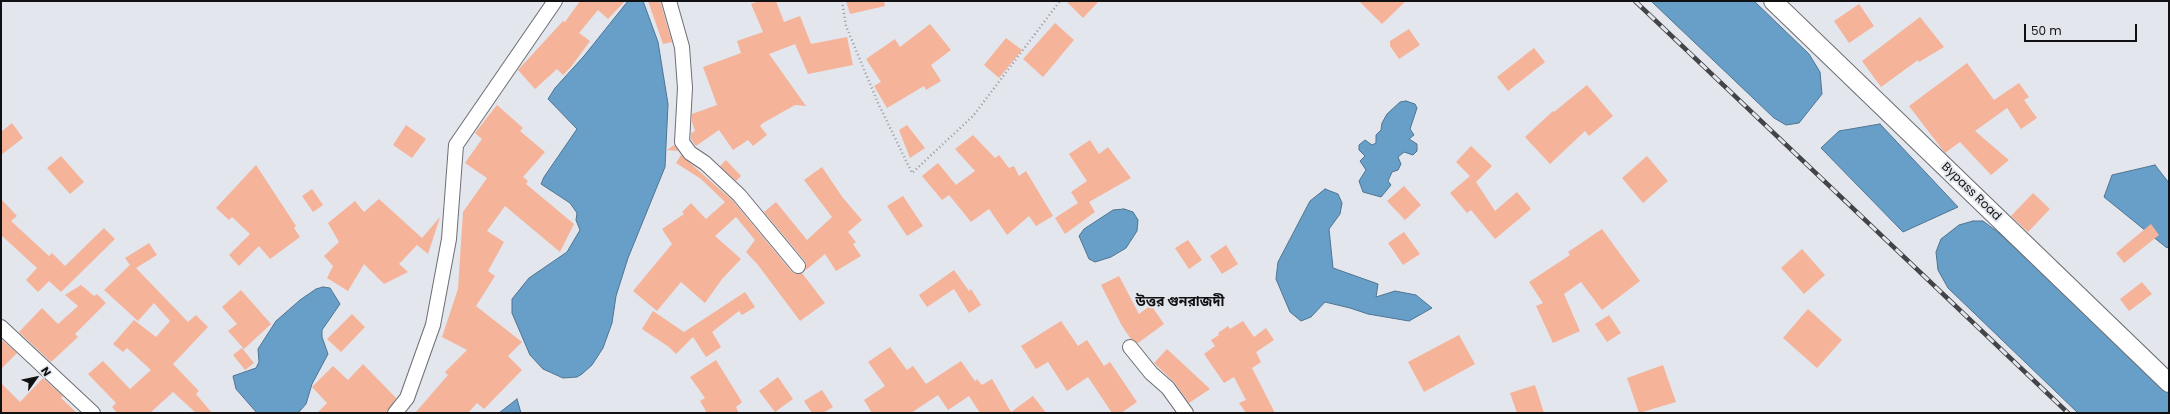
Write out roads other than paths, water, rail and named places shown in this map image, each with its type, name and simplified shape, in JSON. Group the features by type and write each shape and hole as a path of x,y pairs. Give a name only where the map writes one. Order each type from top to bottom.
{"street":[{"path":"395,413 407,398 433,325 449,239 456,145 556,1"},
{"path":"669,1 682,47 685,88 682,142 690,153 705,163 739,195 798,266"},
{"name":"Bypass Road","path":"1773,1 2169,383"},
{"path":"1,327 93,413"},
{"path":"1130,347 1151,373 1168,388 1186,413"}],"water":[{"path":"628,1 643,1 658,42 668,104 665,167 628,258 616,296 612,323 603,348 592,365 582,374 577,377 563,378 543,369 530,355 512,313 512,299 529,278 567,252 580,230 576,220 577,213 570,203 541,184 544,177 577,129 548,99 555,88 584,56"},
{"path":"1651,1 1754,1 1809,54 1820,72 1822,94 1799,123 1786,125 1774,118"},
{"path":"1406,101 1415,104 1417,108 1410,129 1414,135 1409,139 1417,144 1417,151 1413,155 1404,152 1398,157 1401,164 1398,170 1392,172 1388,181 1391,185 1381,197 1363,192 1359,181 1366,170 1360,161 1365,156 1359,150 1359,145 1365,140 1372,145 1376,143 1376,135 1381,130 1382,123 1387,114 1400,102"},
{"path":"1880,124 1958,207 1903,232 1821,148 1839,131"},
{"path":"2155,165 2169,183 2169,245 2167,248 2104,197 2112,175"},
{"path":"1325,189 1338,194 1342,203 1340,214 1329,229 1333,268 1378,284 1376,297 1395,291 1416,295 1432,308 1409,321 1368,314 1325,302 1311,317 1301,321 1290,312 1276,279 1278,262 1310,201"},
{"path":"1124,209 1133,212 1138,220 1137,231 1126,248 1111,257 1095,262 1089,259 1079,236 1084,229 1113,210"},
{"path":"1973,221 1983,221 1999,233 2169,391 2169,413 2078,413 1948,288 1938,270 1936,252 1941,239 1959,225"},
{"path":"323,287 330,288 340,304 322,330 322,337 328,354 312,384 306,404 298,413 257,413 236,389 233,376 256,368 259,362 258,349 276,321 300,300 316,289"},
{"path":"517,399 521,413 499,413"}],"railway":[{"path":"1635,1 2068,413"}],"district":[{"name":"উত্তর গুনরাজদী","path":"1180,302"}]}
